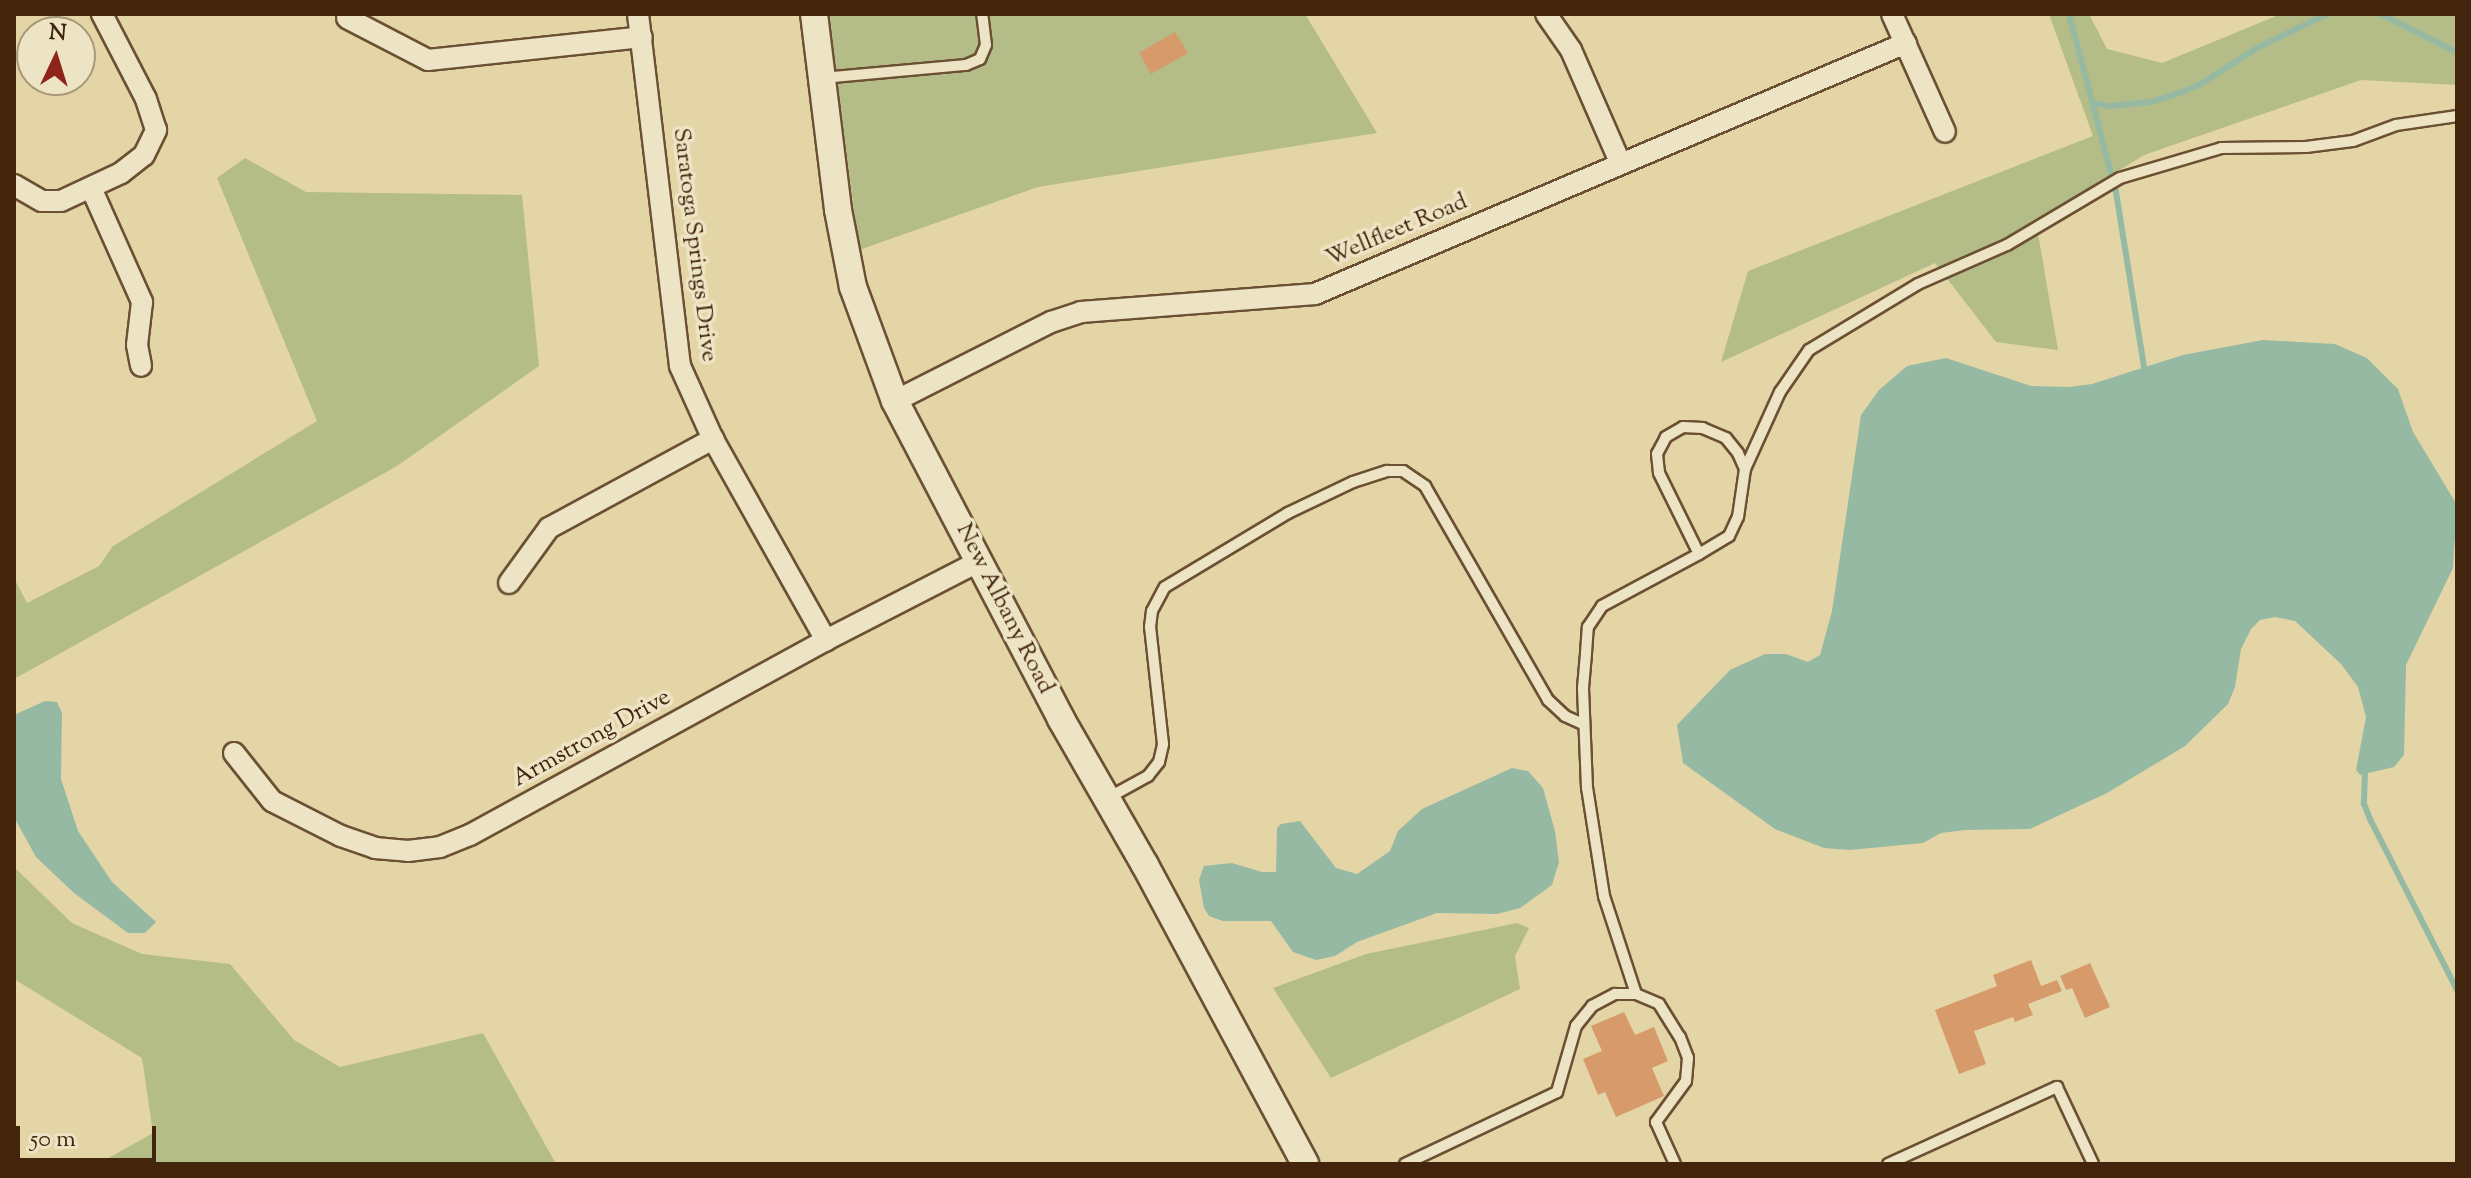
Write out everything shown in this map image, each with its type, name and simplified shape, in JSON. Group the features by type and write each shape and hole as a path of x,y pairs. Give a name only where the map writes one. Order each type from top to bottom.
{"street":[{"path":"14,185 42,201 61,201 92,190 144,155 156,130 146,99 102,14"},
{"name":"Saratoga Springs Drive","path":"638,14 680,366 713,439 826,640"},
{"name":"New Albany Road","path":"814,14 838,210 853,287 895,401 1105,800 1145,865 1305,1164"},
{"path":"1546,14 1571,50 1620,162"},
{"path":"1892,14 1945,132"},
{"path":"347,18 428,60 642,37"},
{"name":"Wellfleet Road","path":"895,401 1051,322 1081,312 1315,294 1906,43"},
{"path":"92,190 142,302 137,345 141,366"},
{"path":"509,583 549,528 713,439"},
{"name":"Armstrong Drive","path":"234,753 272,801 341,836 375,848 408,851 440,847 470,835 826,640 980,561"}],"lane":[{"path":"822,78 966,65 980,59 986,45 982,14"},
{"path":"1636,994 1604,896 1587,788 1583,724 1588,627 1602,606 1729,536 1744,493 1745,469 1780,392 1809,350 1918,284 2007,245 2120,178 2221,148 2306,147 2353,141 2396,125 2457,116"},
{"path":"1699,554 1659,473 1657,454 1666,437 1683,427 1703,428 1726,438 1745,469"},
{"path":"1105,800 1148,776 1159,762 1163,744 1150,627 1157,599 1165,587 1288,513 1369,475 1387,471 1403,471 1425,486 1548,700 1565,716 1583,724"},
{"path":"1405,1164 1557,1092 1576,1026 1592,1006 1615,994 1636,994 1659,1004 1680,1037 1688,1058 1686,1081 1656,1122 1675,1164"},
{"path":"1888,1164 2057,1087 2093,1164"}],"shaded area":[{"path":"829,14 1305,14 1377,133 1038,187 859,250"},
{"path":"2049,14 2089,14 2107,49 2162,63 2281,14 2457,14 2457,85 2361,80 2144,155 2036,222 2058,350 1996,342 1935,263 1721,362 1748,271 2093,136"},
{"path":"245,158 306,192 522,195 539,366 397,466 14,679 14,578 27,603 99,566 113,546 317,421 217,178"},
{"path":"2263,340 2335,344 2367,358 2398,389 2413,432 2457,505 2453,568 2406,665 2404,755 2394,767 2360,775 2356,770 2366,717 2358,687 2341,664 2295,621 2275,617 2260,620 2251,629 2241,649 2235,687 2228,704 2185,746 2107,793 2030,829 1965,830 1941,833 1923,843 1850,850 1824,848 1775,829 1683,763 1677,725 1730,670 1765,654 1786,654 1808,662 1820,655 1832,611 1861,415 1879,390 1907,366 1946,358 2031,386 2069,387 2092,384 2183,355"},
{"path":"45,701 57,702 62,713 61,779 78,831 112,882 156,922 145,933 128,933 74,893 36,857 14,817 14,715"},
{"path":"1512,768 1528,771 1543,788 1555,831 1559,862 1552,885 1520,908 1497,914 1437,913 1357,942 1335,956 1316,960 1293,952 1271,921 1223,921 1209,916 1204,908 1199,880 1204,866 1232,863 1262,872 1276,872 1277,828 1281,824 1300,821 1336,868 1357,874 1390,851 1398,831 1422,809"},
{"path":"14,867 72,923 142,954 230,964 294,1040 340,1067 483,1033 556,1164 98,1164 153,1133 142,1058 14,979"},
{"path":"1517,923 1529,928 1515,956 1520,989 1331,1078 1273,988 1366,954"}],"building":[{"path":"1175,32 1188,53 1151,74 1139,53"},
{"path":"2031,960 2041,986 2057,980 2062,991 2028,1004 2033,1015 2015,1022 2013,1017 1974,1031 1986,1064 1959,1074 1935,1010 1997,986 1993,975"},
{"path":"2090,963 2110,1007 2085,1018 2072,988 2066,990 2060,976"},
{"path":"1624,1012 1635,1035 1654,1027 1668,1061 1652,1068 1664,1096 1616,1117 1605,1092 1598,1095 1583,1059 1602,1051 1591,1026"}],"waterway":[{"path":"2069,14 2116,192 2145,374"},
{"path":"2093,103 2110,106 2151,102 2182,92 2199,85 2257,48 2327,14"},
{"path":"2381,14 2457,52"},
{"path":"2365,772 2364,804 2371,821 2457,990"}]}
